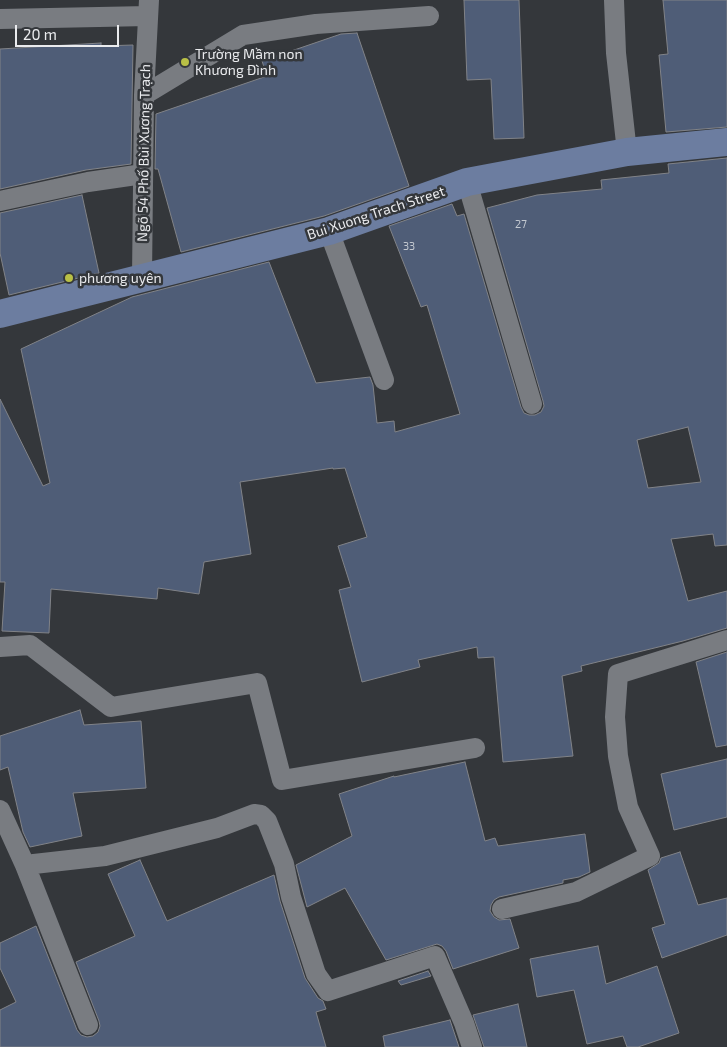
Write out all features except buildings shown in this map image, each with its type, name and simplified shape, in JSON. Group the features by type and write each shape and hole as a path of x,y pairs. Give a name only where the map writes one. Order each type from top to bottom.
{"street":[{"name":"Bui Xuong Trach Street","path":"0,314 329,231 467,182 627,152 727,142"}],"lane":[{"path":"614,0 616,53 627,152"},
{"path":"0,19 148,8"},
{"name":"Ngõ 54 Phố Bùi Xương Trạch","path":"142,277 144,95 148,8"},
{"path":"144,95 243,35 316,24 428,16"},
{"path":"0,201 88,182 143,174"},
{"path":"467,182 532,404"},
{"path":"329,231 384,380"},
{"path":"502,909 576,892 650,856 628,807 618,756 615,717 618,674 727,640"},
{"path":"0,647 30,646 111,707 257,683 282,780 475,748"},
{"path":"0,810 25,865 88,1025"},
{"path":"25,865 105,856 217,828 254,814 261,815 267,820 284,864 291,897 316,974 328,992 435,956 464,1022 472,1047"}],"place":[{"name":"Trường Mầm non Khương Đình","path":"185,62"},
{"name":"phương uyên","path":"69,278"}]}
